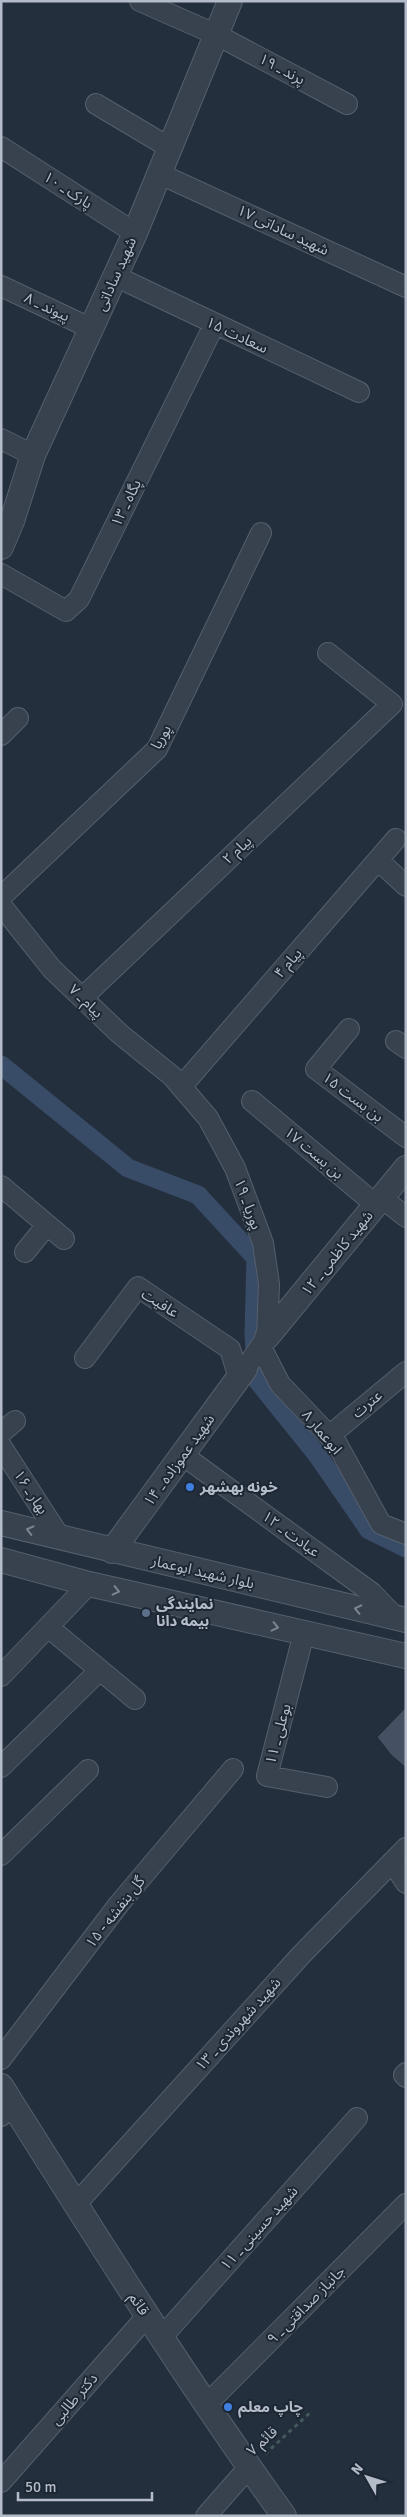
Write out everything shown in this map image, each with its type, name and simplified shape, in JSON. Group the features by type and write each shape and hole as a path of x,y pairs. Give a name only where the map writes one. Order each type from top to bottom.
{"street":[{"name":"پرند ـ ۱۹","path":"140,1 217,34 347,104"},
{"name":"شهید ساداتی","path":"1,547 33,455 135,233 230,1"},
{"path":"96,104 170,148"},
{"name":"پارک ـ ۱۰","path":"1,147 135,233"},
{"name":"شهید ساداتی ۱۷","path":"160,174 406,287"},
{"name":"سعادت ۱۵","path":"115,276 214,325 359,392"},
{"name":"پیوند ـ ۸","path":"1,286 92,329"},
{"name":"پگاه ـ ۱۳","path":"1,574 66,611 79,599 214,325"},
{"path":"1,439 33,455"},
{"name":"پوریا","path":"1,897 158,748 261,533"},
{"name":"پیام ۲","path":"83,996 392,704 328,653"},
{"path":"1,735 18,718"},
{"name":"پیام ۴","path":"181,1087 396,839"},
{"path":"378,860 406,886"},
{"name":"پیام ـ ۷","path":"1,905 52,968 120,1034 172,1076 181,1087"},
{"name":"بن بست ۱۵","path":"349,1029 316,1069 406,1138"},
{"name":"پوریا ـ ۱۹","path":"181,1087 208,1118 235,1168 263,1243 269,1284 264,1342"},
{"name":"بن بست ۱۷","path":"252,1101 379,1202 406,1217"},
{"name":"شهید کاظمی ـ ۱۲","path":"264,1342 406,1168"},
{"path":"1,1186 64,1239"},
{"path":"25,1252 47,1225"},
{"name":"عافیت","path":"85,1358 138,1287 230,1348 242,1374"},
{"path":"242,1374 264,1342"},
{"name":"ابوعمار ۸","path":"264,1342 280,1384 336,1444 381,1524 406,1534"},
{"name":"عترت","path":"329,1436 406,1372"},
{"name":"شهید عموزاده ـ ۱۴","path":"112,1551 184,1456 242,1374"},
{"name":"بهار ـ ۱۶","path":"1,1446 61,1538"},
{"name":"عبادت ـ ۱۲","path":"184,1456 372,1593 401,1619"},
{"name":"بلوار شهید ابوعمار","path":"1,1523 401,1619"},
{"path":"1,1560 88,1584 406,1656"},
{"path":"1,1676 88,1584"},
{"path":"48,1627 135,1699"},
{"name":"بوعلی ـ ۱۱","path":"304,1633 267,1776 327,1787"},
{"path":"1,1767 100,1670"},
{"name":"گل بنفشه - ۱۵","path":"1,2059 119,1904 233,1769"},
{"path":"1,1854 88,1770"},
{"name":"شهید شهروندی ـ ۱۳","path":"76,2204 302,1954 406,1848"},
{"path":"392,1862 406,1883"},
{"path":"406,2073 404,2075 406,2077"},
{"name":"قائم","path":"5,2102 76,2204 206,2405 284,2516"},
{"name":"شهید حسینی ـ ۱۱","path":"161,2338 357,2118"},
{"name":"جانباز صداقتی ـ ۹","path":"206,2405 406,2204"},
{"name":"دکتر طالبی","path":"1,2482 147,2316"},
{"path":"206,2516 249,2467"}],"path":[{"name":"قائم ۷","path":"249,2467 312,2411"}],"building":[{"path":"406,1707 406,1768 391,1755 377,1737"}],"waterway":[{"path":"1,1065 128,1168 198,1195 256,1258 254,1334 257,1380 318,1456 369,1530 406,1548"}],"place":[{"name":"خونه بهشهر","path":"190,1487"},
{"name":"نمایندگی بیمه دانا","path":"146,1613"},
{"name":"چاپ معلم","path":"228,2407"}]}
